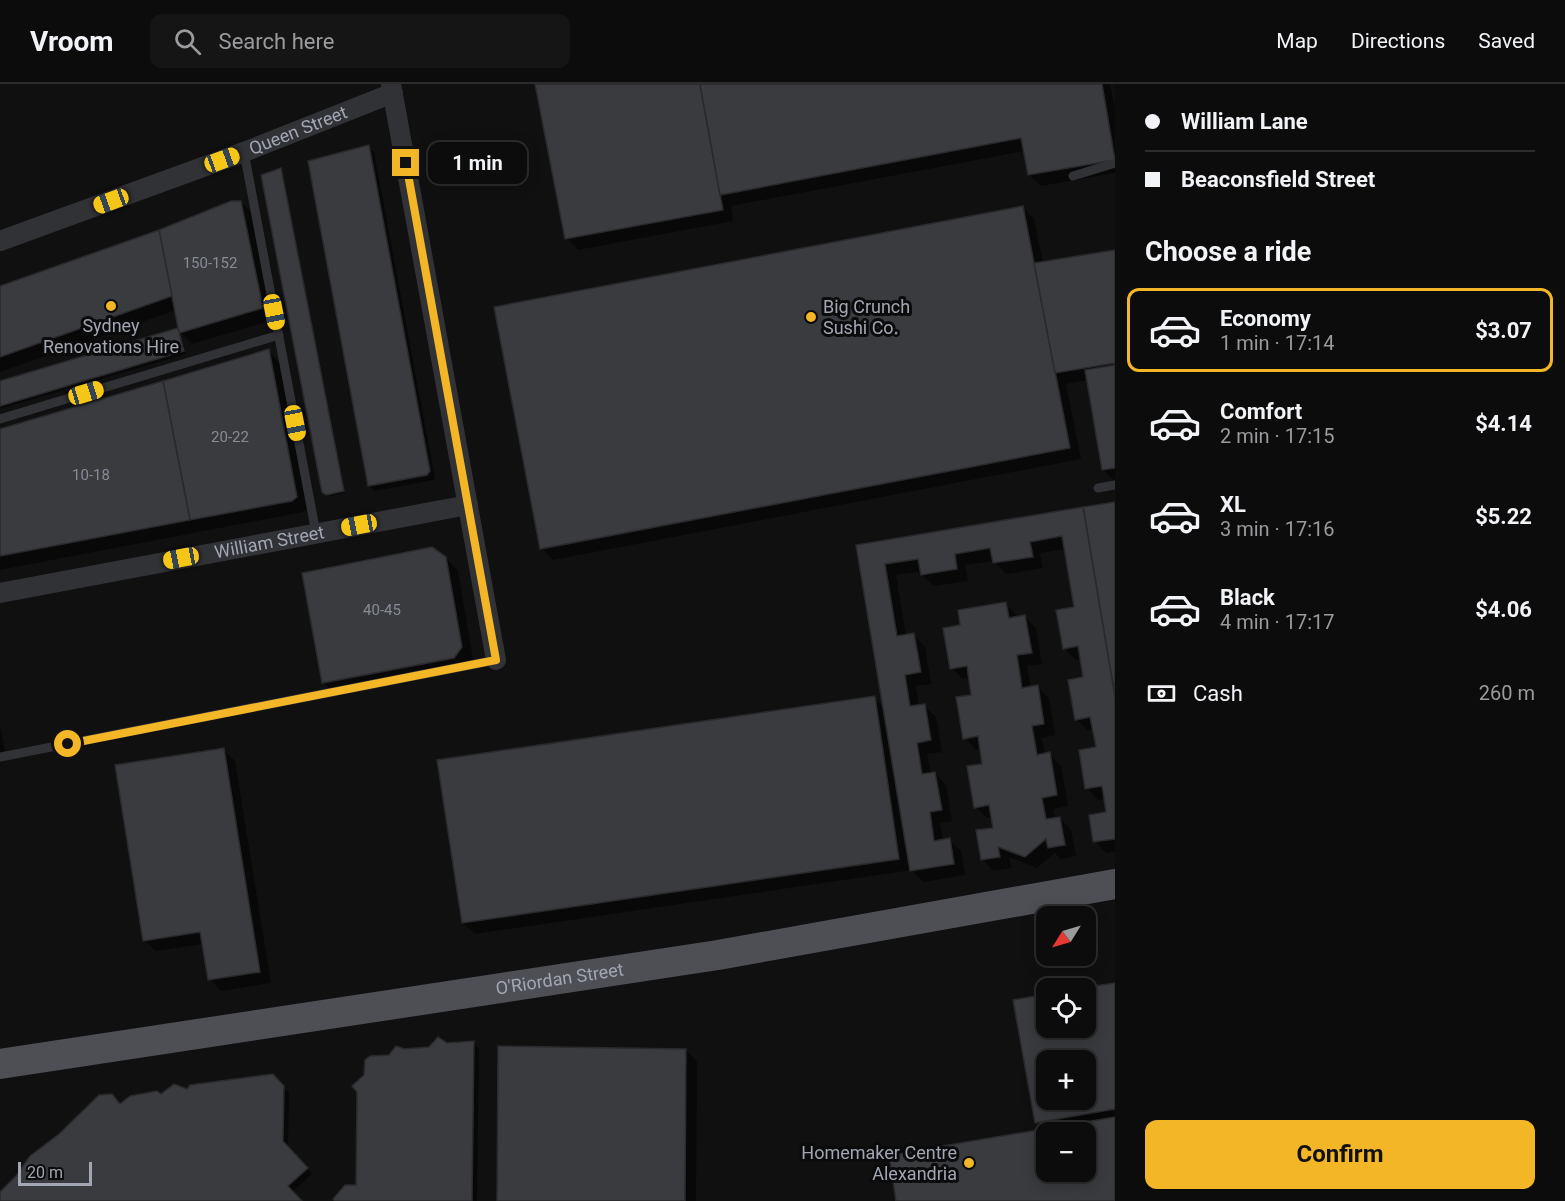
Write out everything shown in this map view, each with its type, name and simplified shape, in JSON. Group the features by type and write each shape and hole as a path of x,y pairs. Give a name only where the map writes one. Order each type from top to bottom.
{"main road":[{"name":"O'Riordan Street","path":"0,1064 718,955 1115,884"}],"street":[{"name":"Queen Street","path":"0,241 244,152 392,89"},
{"path":"392,89 496,660"},
{"name":"William Street","path":"0,593 468,505"}],"lane":[{"path":"244,152 316,532"},
{"path":"1073,176 1115,163"},
{"path":"0,419 279,335"},
{"path":"1098,488 1115,485"},
{"path":"0,757 496,660"}],"building":[{"path":"535,84 700,84 723,210 565,239"},
{"path":"700,84 1102,84 1115,160 1028,175 1021,138 720,195"},
{"path":"369,145 430,471 427,475 368,486 308,161"},
{"path":"281,168 344,491 326,495 322,492 261,175"},
{"path":"231,201 241,201 263,308 179,333 159,230"},
{"path":"1023,206 1070,448 540,549 494,307"},
{"path":"159,230 172,296 0,357 0,286"},
{"path":"1115,250 1115,363 1055,373 1034,263"},
{"path":"178,328 184,351 0,406 0,381"},
{"path":"269,349 297,497 292,501 190,520 163,381"},
{"path":"1115,365 1115,468 1102,470 1085,370"},
{"path":"163,381 190,520 0,556 0,429"},
{"path":"1115,502 1115,697 1083,507"},
{"path":"1083,507 1115,697 1115,839 1093,842 1089,815 1106,812 1102,786 1085,789 1079,750 1096,747 1090,717 1075,720 1068,680 1083,677 1078,646 1063,649 1056,610 1074,607 1062,536 1030,542 1033,557 993,563 990,548 955,554 957,569 921,575 918,559 885,564 897,636 914,633 921,672 905,675 910,706 925,704 931,740 917,743 922,774 935,772 942,810 930,812 934,841 950,838 954,864 910,871 856,545"},
{"path":"432,547 446,557 462,647 454,658 322,683 302,573"},
{"path":"1006,602 1009,618 1025,615 1032,653 1017,655 1022,688 1038,685 1044,724 1032,726 1037,755 1050,752 1057,795 1042,798 1046,819 1060,817 1065,845 1048,848 1046,839 1025,857 998,847 1000,857 981,860 976,830 993,828 989,805 974,808 967,766 982,764 978,736 963,739 956,697 971,695 967,666 950,669 943,628 960,625 958,610"},
{"path":"875,696 899,859 462,923 437,760"},
{"path":"224,748 260,972 208,980 200,932 143,941 115,765"},
{"path":"1115,983 1115,1109 1035,1123 1013,1000 1036,996 1036,1038 1096,1038 1096,986"},
{"path":"438,1037 447,1043 474,1041 472,1201 335,1201 333,1199 345,1185 356,1185 357,1092 352,1086 364,1075 365,1060 370,1056 389,1055 396,1046 404,1049 429,1047"},
{"path":"498,1046 686,1049 685,1201 497,1201"},
{"path":"273,1074 284,1086 283,1141 308,1168 288,1186 302,1201 0,1201 0,1192 16,1176 30,1156 59,1134 99,1095 112,1094 120,1104 130,1096 157,1091 161,1094 174,1084 187,1089 190,1085"},
{"name":"Homemaker Centre Alexandria","path":"1115,1117 1115,1201 896,1201 889,1155 1036,1130 1036,1182 1096,1182 1096,1122 1085,1122"}],"place":[{"name":"Sydney Renovations Hire","path":"111,306"},
{"name":"Big Crunch Sushi Co.","path":"811,317"},
{"name":"Homemaker Centre Alexandria","path":"969,1163"}],"route":[{"path":"68,744 496,660 406,163"}]}
